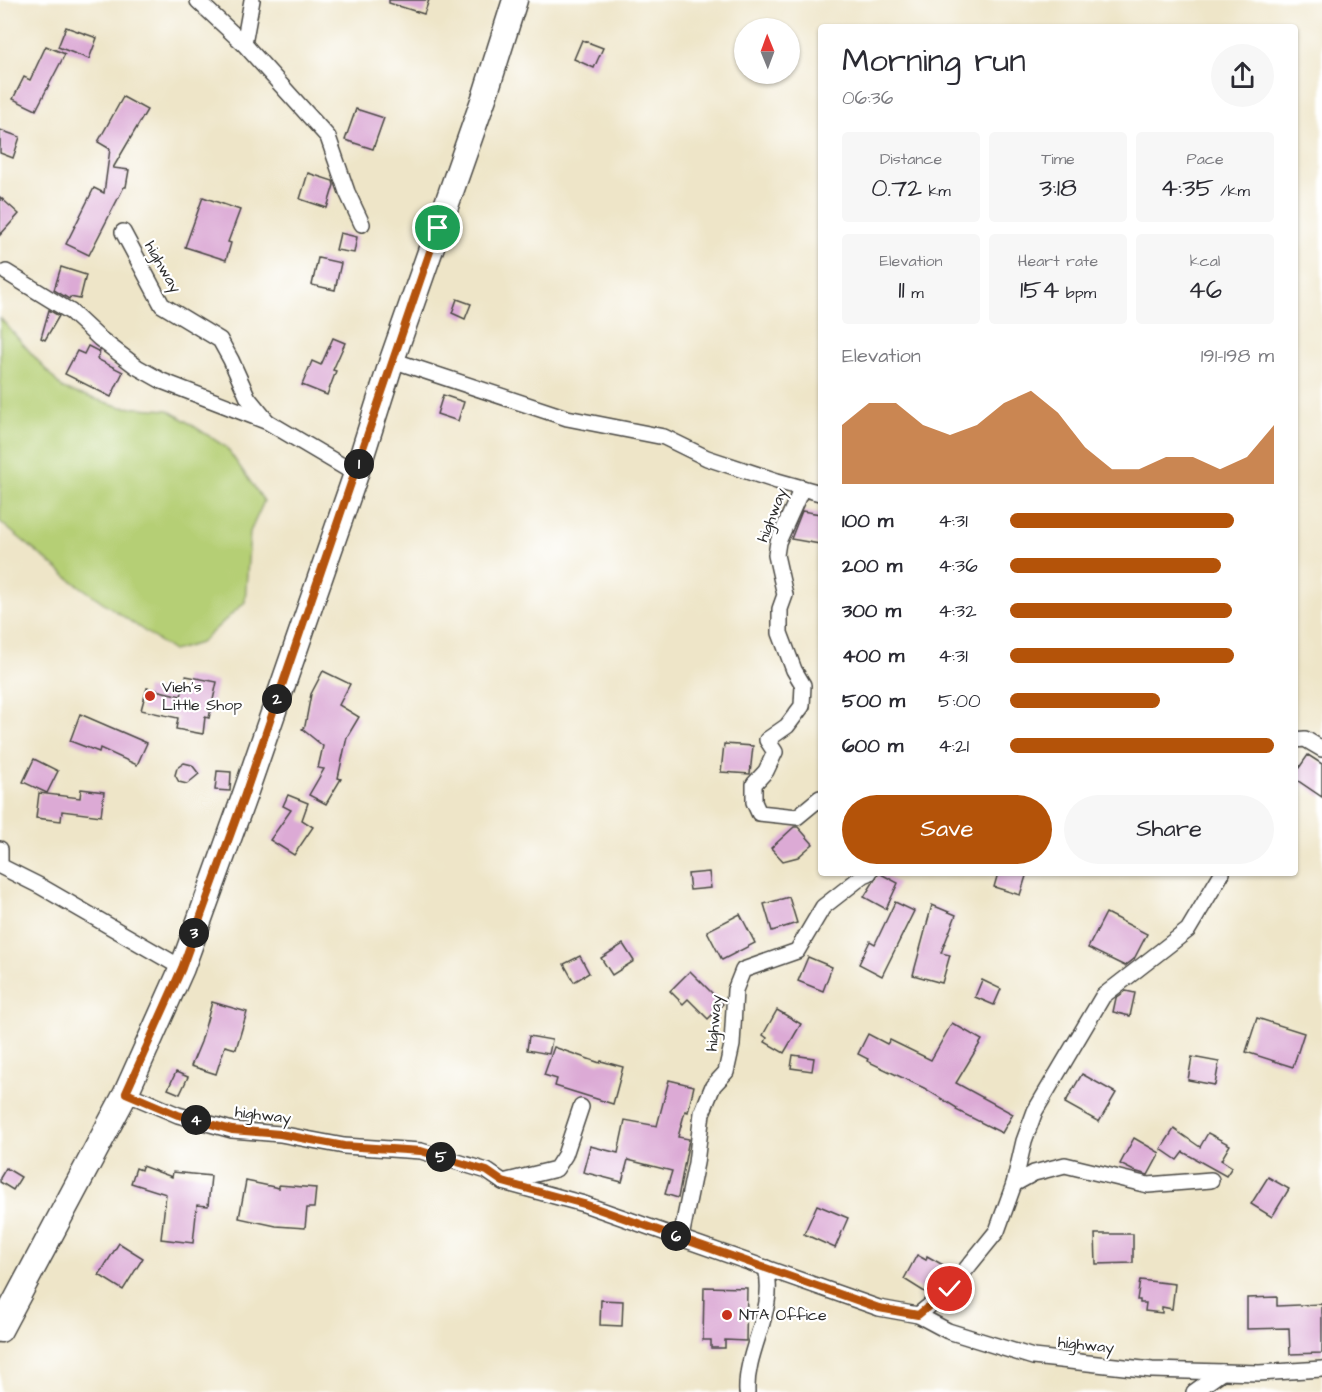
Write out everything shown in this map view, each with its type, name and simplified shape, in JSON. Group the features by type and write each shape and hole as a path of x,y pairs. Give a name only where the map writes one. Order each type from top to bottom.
{"main road":[{"path":"0,1329 126,1093 182,968 356,474 392,360 485,96 515,0"}],"street":[{"path":"244,44 252,0"},
{"path":"198,1 244,44 328,137 347,192 362,224"},
{"name":"highway","path":"123,232 162,305 220,340 248,398 268,422"},
{"name":"highway","path":"6,272 71,312 99,338 137,367 162,381 268,422 356,474"},
{"path":"392,360 567,418 664,437 707,458 818,492"},
{"name":"highway","path":"802,488 778,542 776,555 785,595 780,609 780,633 794,670 803,685 802,706 787,726 767,740 775,752 766,771 754,784 754,802 759,813 797,817 818,800"},
{"path":"1298,740 1305,739 1322,749"},
{"path":"0,849 0,866 40,886 182,968"},
{"name":"highway","path":"681,1237 696,1163 702,1113 713,1086 726,1072 732,1045 735,990 743,970 797,951 823,907 865,876"},
{"path":"918,1315 950,1289 997,1231 1014,1184 1024,1141 1035,1111 1103,996 1188,930 1220,876"},
{"name":"highway","path":"126,1093 178,1115 232,1130 280,1134 344,1146 421,1151 487,1171 503,1182 584,1204 796,1280 879,1308 918,1315 948,1331 1033,1357 1152,1370 1259,1373 1322,1369"},
{"path":"503,1182 556,1169 564,1155 581,1107"},
{"path":"1014,1184 1034,1173 1065,1165 1148,1185 1210,1180"},
{"path":"747,1392 746,1382 755,1342 768,1304 770,1284 766,1268"},
{"path":"1194,1392 1222,1372"}],"green space":[{"path":"0,318 63,389 121,407 169,410 226,447 264,501 250,532 245,602 200,643 173,651 71,580 0,522"}],"building":[{"path":"389,0 429,0 424,14 389,3"},
{"path":"66,27 97,38 89,59 58,47"},
{"path":"582,40 603,48 594,68 574,59"},
{"path":"46,46 65,54 36,110 13,99 24,77 30,80"},
{"path":"123,97 147,110 113,168 129,170 126,187 89,255 66,244 94,188 104,193 110,149 98,142"},
{"path":"356,109 384,118 373,149 345,140"},
{"path":"0,130 20,137 13,158 0,153"},
{"path":"308,173 333,181 334,185 327,208 300,199"},
{"path":"0,197 19,214 0,235"},
{"path":"203,197 240,210 228,242 231,243 226,260 185,247"},
{"path":"340,233 357,237 354,253 336,250"},
{"path":"318,258 341,263 335,290 312,285"},
{"path":"61,267 86,275 80,299 70,297 69,299 54,290"},
{"path":"457,299 471,304 465,319 452,313"},
{"path":"49,310 59,316 45,340 41,338"},
{"path":"333,338 345,343 333,370 336,371 327,395 302,385 312,361 321,365"},
{"path":"88,346 100,352 97,359 123,372 111,397 65,374 77,351 84,354"},
{"path":"443,395 464,402 458,421 437,414"},
{"path":"802,511 818,514 818,544 791,539"},
{"path":"323,671 350,684 339,705 359,717 347,737 338,778 341,779 326,804 309,795 324,769 318,768 323,746 302,729 305,726 311,694"},
{"path":"186,676 217,682 209,718 205,717 203,734 176,729 178,718 141,710 147,688 181,696"},
{"path":"80,714 147,743 137,765 100,748 99,752 70,741"},
{"path":"724,744 753,746 750,774 721,772"},
{"path":"1308,755 1322,764 1322,797 1298,781 1298,769"},
{"path":"34,759 58,771 47,793 23,782"},
{"path":"184,763 192,765 199,774 187,784 179,782 175,775 177,768"},
{"path":"217,771 231,772 230,791 215,790"},
{"path":"81,789 104,792 101,816 62,811 61,821 36,818 39,793 80,798"},
{"path":"288,795 308,803 302,820 313,827 294,855 270,840 291,810 283,806"},
{"path":"794,827 798,827 813,844 798,857 783,861 771,848"},
{"path":"709,872 711,888 690,890 688,874"},
{"path":"877,876 885,876 898,883 886,909 864,897"},
{"path":"997,876 1026,876 1020,895 994,887"},
{"path":"789,897 797,923 772,931 764,904"},
{"path":"895,902 914,911 882,976 859,964 870,941 875,944"},
{"path":"932,905 956,915 941,953 950,955 942,983 913,975"},
{"path":"1106,913 1147,934 1134,959 1125,966 1088,948"},
{"path":"740,914 755,943 722,960 707,931"},
{"path":"623,944 634,961 612,975 601,958"},
{"path":"580,956 589,973 574,982 564,964"},
{"path":"808,957 832,967 823,991 798,981"},
{"path":"690,971 723,1004 708,1019 688,999 683,1004 670,991"},
{"path":"982,980 1001,989 994,1005 975,997"},
{"path":"1126,991 1135,993 1130,1016 1113,1012 1116,998"},
{"path":"212,1002 247,1012 236,1049 225,1046 216,1074 191,1066 201,1042"},
{"path":"777,1010 801,1024 784,1053 765,1042 767,1038 763,1035"},
{"path":"1257,1018 1304,1033 1293,1067 1246,1052"},
{"path":"952,1023 982,1040 956,1083 1013,1114 1002,1133 956,1110 957,1108 924,1088 867,1061 868,1059 858,1054 868,1034 887,1044 890,1040 931,1060"},
{"path":"529,1036 552,1040 549,1054 527,1050"},
{"path":"554,1047 600,1063 601,1061 623,1067 613,1104 555,1086 557,1079 544,1075"},
{"path":"793,1055 814,1058 812,1071 791,1068"},
{"path":"1192,1057 1219,1062 1215,1085 1188,1080"},
{"path":"176,1072 188,1077 180,1094 168,1089"},
{"path":"1082,1074 1116,1093 1099,1122 1065,1103"},
{"path":"669,1080 694,1086 688,1112 685,1111 678,1137 689,1139 678,1198 665,1194 672,1171 628,1160 622,1182 583,1172 590,1146 618,1153 625,1120 657,1126"},
{"path":"1174,1129 1200,1147 1208,1133 1230,1145 1221,1160 1232,1167 1226,1176 1183,1152 1177,1160 1161,1149"},
{"path":"1134,1138 1160,1153 1148,1175 1120,1164"},
{"path":"142,1166 172,1177 173,1172 211,1176 208,1206 197,1205 193,1243 161,1239 166,1194 131,1183 136,1168 141,1170"},
{"path":"6,1168 21,1177 13,1190 0,1182"},
{"path":"1268,1177 1289,1189 1272,1217 1251,1204"},
{"path":"246,1181 279,1188 279,1185 316,1188 314,1208 307,1208 305,1228 276,1226 239,1218"},
{"path":"817,1205 848,1218 835,1248 804,1234"},
{"path":"1095,1234 1133,1234 1133,1263 1096,1264"},
{"path":"119,1243 143,1258 123,1290 99,1275"},
{"path":"917,1255 926,1260 927,1256 952,1270 943,1282 928,1294 904,1279"},
{"path":"1140,1280 1175,1284 1172,1309 1162,1307 1162,1313 1145,1311 1146,1303 1140,1303 1140,1300 1137,1300"},
{"path":"704,1287 747,1288 746,1341 725,1340 725,1348 711,1348 711,1340 703,1340"},
{"path":"1277,1297 1277,1306 1322,1304 1322,1353 1290,1354 1289,1328 1247,1329 1247,1298"},
{"path":"601,1300 623,1301 622,1326 600,1325"}],"place":[{"name":"Vieh's Little Shop","path":"150,696"},
{"name":"NTA Office","path":"727,1315"}],"route":[{"path":"438,228 244,797 182,968 126,1093 178,1115 232,1130 280,1134 344,1146 421,1151 487,1171 503,1182 584,1204 681,1237 879,1308 918,1315 950,1289"}]}
